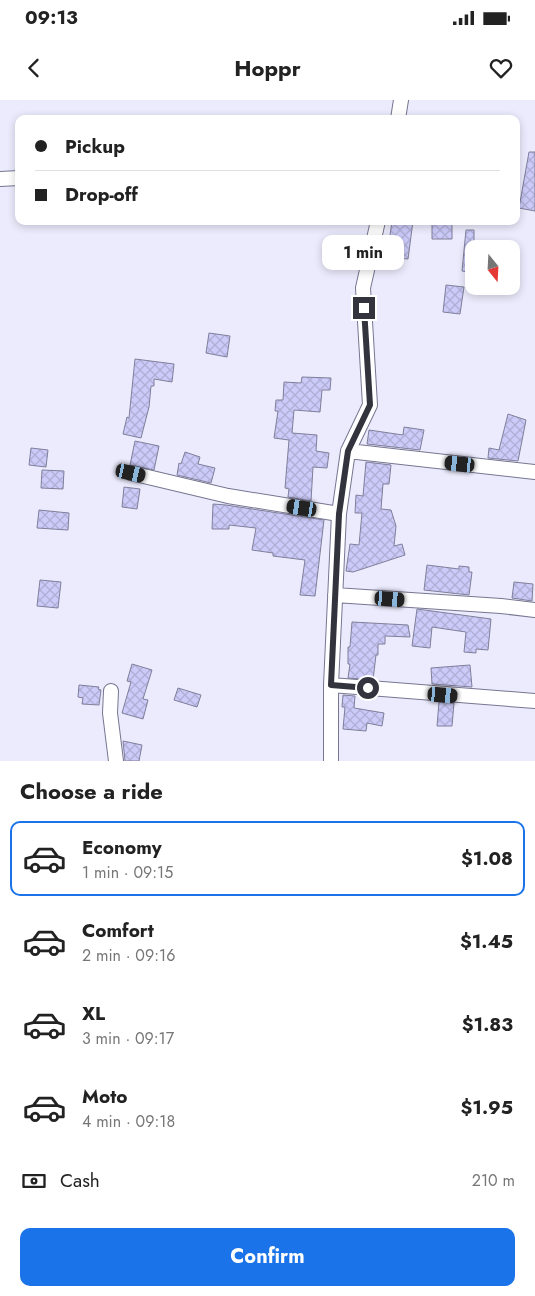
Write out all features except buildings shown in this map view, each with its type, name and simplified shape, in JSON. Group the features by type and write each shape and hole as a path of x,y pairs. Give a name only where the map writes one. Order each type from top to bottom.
{"street":[{"path":"399,115 401,100"},
{"path":"0,179 15,178"},
{"path":"331,761 331,685 339,514 348,451 370,405 363,288 377,225"},
{"path":"348,451 535,472"},
{"path":"131,473 228,496 339,514"},
{"path":"335,595 535,610"},
{"path":"331,685 535,701"},
{"path":"111,691 110,713 116,761"}],"route":[{"path":"364,308 370,405 348,451 339,514 331,685 368,688"}]}
